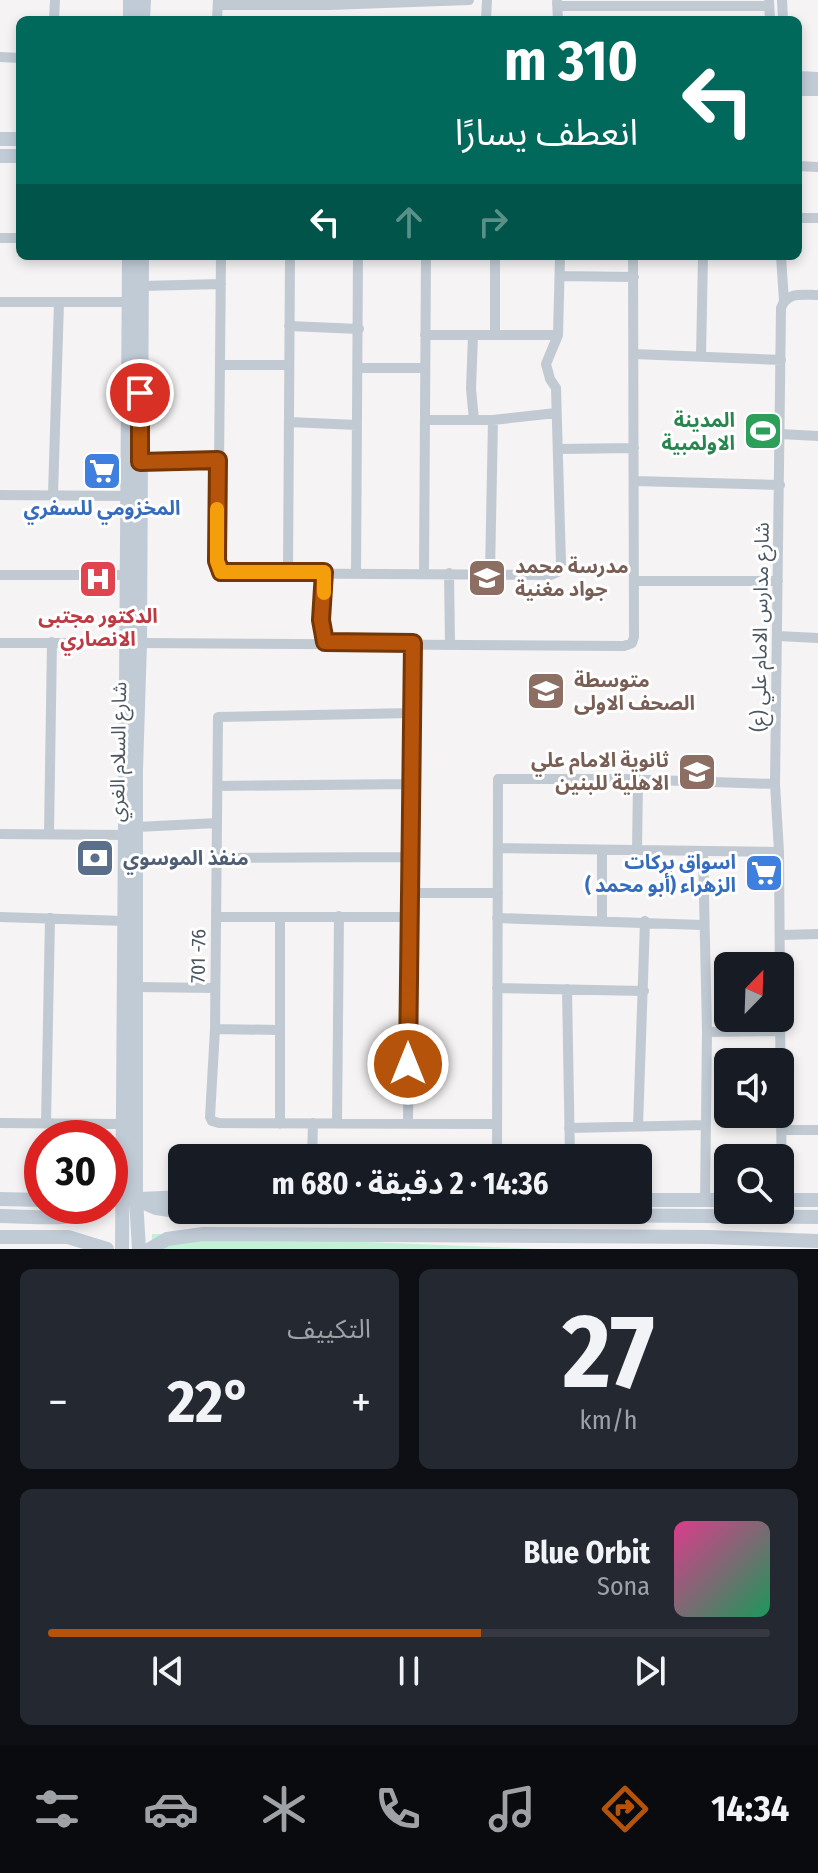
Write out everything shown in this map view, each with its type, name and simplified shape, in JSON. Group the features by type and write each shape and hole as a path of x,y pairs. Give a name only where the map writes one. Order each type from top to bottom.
{"street":[{"path":"218,2 469,0"},
{"path":"558,3 769,3"},
{"name":"شارع السلام الغري","path":"121,1120 130,1013 137,987 131,770 140,462 128,302 129,260"},
{"name":"شارع السلام الغري","path":"134,643 128,575 128,496 142,260"},
{"path":"221,260 218,569 228,573 551,575 558,572 561,564 559,449 556,388 546,364 558,335 560,260"},
{"path":"288,573 290,260"},
{"path":"356,572 358,260"},
{"path":"424,573 426,260"},
{"path":"495,260 495,335"},
{"path":"0,643 325,642 624,646 632,643 633,260"},
{"path":"701,356 703,260"},
{"name":"شارع مدارس الامام علي (ع)","path":"781,260 784,301 781,308 775,784 781,952"},
{"path":"560,276 634,277"},
{"path":"142,286 221,284"},
{"path":"784,301 794,295 818,295"},
{"path":"0,302 128,302"},
{"path":"53,494 59,302"},
{"path":"289,326 359,329"},
{"path":"425,335 558,335"},
{"path":"473,335 471,389 474,420"},
{"path":"634,354 781,360"},
{"path":"220,365 289,365"},
{"path":"359,368 425,368"},
{"path":"425,420 493,420 556,413"},
{"path":"490,573 493,420"},
{"path":"289,422 357,425"},
{"path":"780,434 818,436"},
{"path":"559,449 634,448"},
{"path":"140,462 218,460"},
{"path":"634,481 780,485"},
{"path":"0,495 128,496"},
{"path":"324,572 321,620 325,642"},
{"path":"449,573 450,644"},
{"path":"0,575 128,575"},
{"path":"634,581 778,581"},
{"path":"778,636 818,638"},
{"path":"49,834 52,642"},
{"path":"408,1122 413,643"},
{"name":"701 -76","path":"280,1124 215,1123 210,1117 215,1029 218,717 411,713"},
{"path":"497,1144 498,779 638,779 775,784"},
{"path":"637,850 638,779"},
{"path":"218,786 410,784"},
{"path":"0,834 132,831 217,823"},
{"name":"شارع السلام الغري","path":"132,831 125,921 139,1249"},
{"path":"498,848 779,852"},
{"path":"602,850 602,920"},
{"path":"703,851 702,925 707,1032 705,1200"},
{"path":"217,858 409,857"},
{"path":"408,893 498,893"},
{"path":"337,1123 339,916"},
{"path":"0,917 125,921"},
{"path":"216,917 409,917"},
{"path":"280,917 280,1124 496,1124"},
{"path":"46,1120 50,918"},
{"path":"497,918 702,925"},
{"path":"638,1126 645,921"},
{"path":"781,935 818,934"},
{"path":"137,987 215,988"},
{"path":"497,988 644,991"},
{"path":"567,989 570,1144"},
{"path":"215,1029 279,1030"},
{"path":"707,1032 714,1032"},
{"path":"780,1032 781,1144"},
{"path":"0,1123 24,1123"},
{"path":"312,1144 313,1123"},
{"path":"569,1128 706,1125"},
{"path":"781,1130 818,1130"},
{"path":"136,1199 168,1198"},
{"path":"0,1199 24,1200"},
{"path":"136,1199 168,1210"},
{"path":"652,1200 714,1200"},
{"path":"794,1200 818,1200"},
{"path":"652,1214 818,1217"},
{"path":"0,1216 24,1216"},
{"path":"88,1224 88,1245"},
{"name":"شارع السلام الغري","path":"118,1224 122,1249"},
{"path":"230,1224 236,1235"},
{"path":"150,1249 167,1239 203,1234 531,1243 818,1241"},
{"path":"0,1237 68,1237 107,1249"}],"green space":[{"path":"152,1234 166,1234 540,1249 152,1249"}],"slow traffic":[{"path":"217,509 217,561 221,572 324,572 324,593"}],"place":[{"name":"المدينة الاولمبية","path":"763,431"},
{"name":"المخزومي للسفري","path":"102,471"},
{"name":"مدرسة محمد جواد مغنية","path":"487,578"},
{"name":"الدكتور مجتبى الانصاري","path":"98,579"},
{"name":"متوسطة الصحف الاولى","path":"546,691"},
{"name":"ثانوية الامام علي الاهلية للبنين","path":"697,772"},
{"name":"منفذ الموسوي","path":"95,858"},
{"name":"اسواق بركات الزهراء (أبو محمد )","path":"764,873"}],"route":[{"path":"140,393 140,462 218,460 217,561 221,572 324,572 321,620 325,642 413,643 408,1064"}]}
